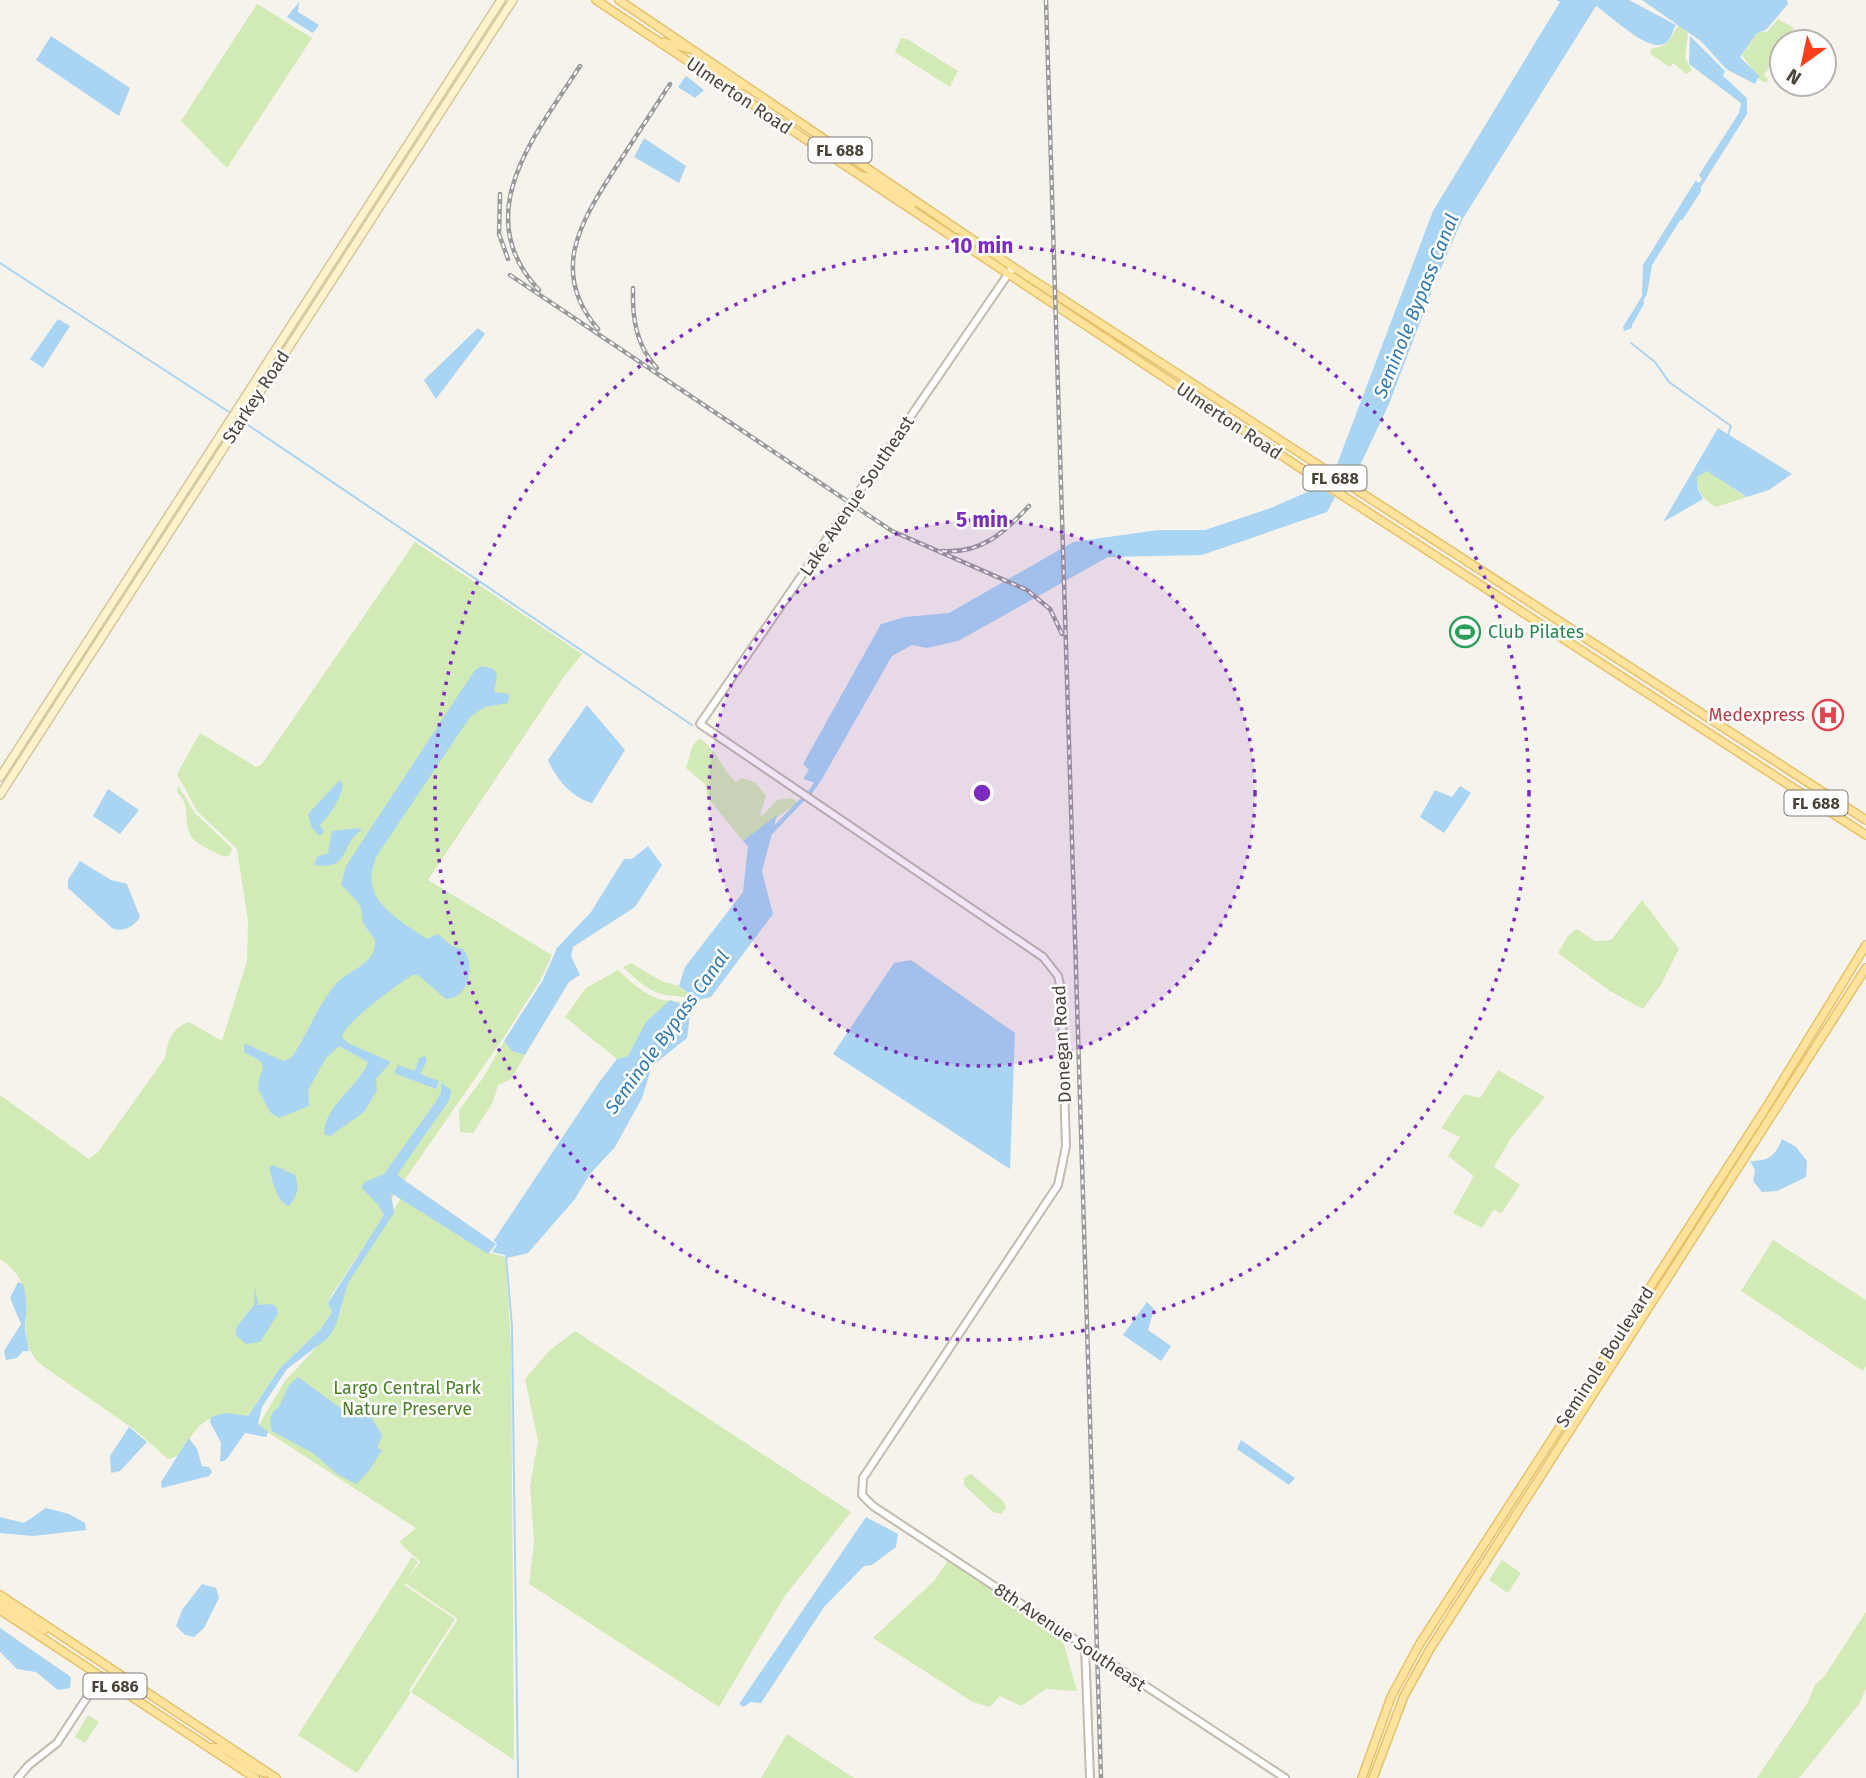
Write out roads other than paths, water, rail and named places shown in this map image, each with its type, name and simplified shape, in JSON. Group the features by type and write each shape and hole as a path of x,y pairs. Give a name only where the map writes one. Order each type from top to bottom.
{"main road":[{"name":"Starkey Road","path":"0,777 501,0"},
{"name":"Starkey Road","path":"0,795 513,0"},
{"name":"Ulmerton Road","path":"596,0 1007,275 1866,835"},
{"name":"Ulmerton Road","path":"619,0 1013,267 1866,820"},
{"path":"660,42 692,49"},
{"path":"687,61 699,62 734,85 746,87"},
{"path":"758,108 769,108 806,133 818,136"},
{"path":"860,176 872,178 924,213 931,212"},
{"name":"Seminole Boulevard","path":"1362,1778 1391,1697 1419,1644 1764,1111 1866,945"},
{"name":"Seminole Boulevard","path":"1373,1778 1404,1696 1430,1649 1866,968"},
{"path":"1815,1026 1823,1036"},
{"path":"1794,1081 1798,1055"},
{"path":"1756,1142 1754,1133 1764,1111"},
{"path":"1729,1184 1729,1173 1741,1153 1742,1144"},
{"name":"FL 686","path":"0,1595 273,1776"},
{"path":"0,1603 35,1625 55,1632"},
{"name":"FL 686","path":"0,1610 256,1778"},
{"path":"39,1635 50,1637 94,1666 107,1666"},
{"path":"159,1714 170,1716 206,1739 217,1739"},
{"path":"210,1748 220,1747 256,1771 273,1776"}],"street":[{"name":"Lake Avenue Southeast","path":"700,724 1013,267"},
{"name":"Donegan Road","path":"700,724 1043,957 1058,976 1061,989 1066,1146 1058,1185 863,1478 860,1491"},
{"name":"8th Avenue Southeast","path":"860,1491 873,1506 1285,1778"},
{"path":"1085,1646 1090,1778"},
{"path":"18,1778 29,1765 57,1743 101,1676"}],"water":[{"path":"1556,0 1629,0 1676,25 1664,44 1648,43 1596,6 1462,220 1389,404 1354,478 1336,467 1433,211 1560,2"},
{"path":"1642,0 1787,0 1788,4 1766,30 1757,33 1740,57 1759,76 1755,84 1726,69 1702,42"},
{"path":"299,2 298,12 319,25 313,33 287,17"},
{"path":"51,36 130,88 119,116 36,60"},
{"path":"1690,36 1725,71 1723,76 1747,98 1747,114 1652,265 1647,294 1632,320 1632,328 1624,331 1623,327 1642,296 1643,265 1696,180 1698,183 1702,180 1699,175 1739,113 1741,103 1689,64"},
{"path":"686,76 704,90 695,98 678,87"},
{"path":"644,138 686,166 679,183 634,157"},
{"path":"58,319 70,326 43,368 30,359"},
{"path":"478,328 485,334 436,399 424,380"},
{"path":"1718,428 1792,474 1769,490 1747,497 1707,471 1697,477 1698,489 1703,499 1663,522"},
{"path":"1319,487 1335,497 1327,512 1202,555 1108,557 958,641 927,648 912,645 892,656 822,779 815,783 803,779 809,770 803,764 881,624 905,617 949,613 1073,542 1158,530 1205,530 1268,509"},
{"path":"482,666 494,669 497,676 494,692 509,694 508,703 485,707 470,717 378,854 372,869 375,894 391,914 427,939 438,934 452,946 463,949 469,963 465,987 454,997 446,999 418,975 413,975 385,994 352,1023 342,1037 348,1043 391,1062 376,1079 377,1090 364,1112 330,1136 324,1134 330,1114 368,1062 339,1046 326,1058 308,1090 309,1106 279,1118 270,1112 258,1089 262,1065 244,1052 244,1043 283,1061 291,1058 337,983 372,955 375,940 363,923 361,908 341,885 346,866 475,670"},
{"path":"587,705 625,750 592,803 578,797 566,787 548,760"},
{"path":"340,780 343,786 341,792 334,807 320,825 324,832 319,836 311,826 308,814"},
{"path":"1460,786 1471,793 1444,833 1420,817 1435,790 1452,797"},
{"path":"108,789 139,810 120,834 93,816"},
{"path":"777,815 762,871 773,914 711,997 698,1000 679,986 685,967 743,892 748,846 743,841"},
{"path":"362,830 355,835 340,860 326,866 314,865 317,857 328,853 332,831"},
{"path":"648,846 662,865 635,907 573,947 571,956 580,975 569,982 525,1055 512,1051 504,1041 543,980 557,948 591,912 624,859 632,859"},
{"path":"80,861 111,880 127,884 140,917 134,924 124,929 112,928 68,888 68,880"},
{"path":"911,960 1015,1033 1010,1169 833,1054 894,963"},
{"path":"670,1000 691,1008 687,1038 652,1066 642,1098 615,1147 590,1174 575,1199 528,1253 507,1258 492,1252 497,1245 494,1240 600,1081 617,1059 628,1056 646,1022"},
{"path":"425,1056 427,1061 420,1074 439,1081 436,1089 394,1073 398,1065 415,1071 419,1058"},
{"path":"441,1083 451,1090 450,1099 397,1175 496,1244 488,1254 391,1193 394,1213 348,1283 336,1325 328,1338 287,1369 262,1407 258,1424 268,1432 266,1437 245,1433 226,1460 220,1462 221,1443 210,1422 211,1417 225,1413 248,1416 280,1368 321,1329 332,1312 328,1303 384,1215 361,1187 365,1182 384,1174 435,1103 441,1093"},
{"path":"1782,1139 1796,1147 1807,1161 1806,1177 1777,1191 1762,1192 1753,1181 1755,1170 1750,1161 1770,1157"},
{"path":"273,1165 295,1175 297,1192 289,1206 281,1200 276,1190 269,1168"},
{"path":"18,1282 23,1284 25,1293 25,1326 29,1351 23,1351 17,1358 6,1360 4,1351 21,1324 10,1298"},
{"path":"255,1286 258,1305 272,1304 277,1308 278,1314 260,1342 246,1344 236,1335 236,1328 254,1305"},
{"path":"1147,1302 1154,1309 1148,1330 1171,1346 1161,1361 1123,1335"},
{"path":"298,1377 350,1415 367,1410 382,1435 377,1448 382,1450 369,1471 356,1484 337,1474 313,1453 272,1431 270,1420 273,1412 279,1407 289,1385"},
{"path":"129,1427 147,1442 120,1471 111,1473 110,1456"},
{"path":"189,1438 197,1449 202,1466 209,1467 212,1472 209,1476 162,1488 161,1482"},
{"path":"1241,1440 1295,1478 1289,1485 1237,1449"},
{"path":"46,1508 69,1514 85,1523 86,1530 33,1536 0,1533 0,1517 24,1523"},
{"path":"866,1517 898,1534 896,1547 872,1565 864,1566 824,1607 761,1703 750,1702 744,1707 739,1704"},
{"path":"202,1584 216,1588 219,1598 204,1628 194,1637 185,1635 176,1626 182,1610"},
{"path":"0,1628 71,1677 70,1688 58,1690 36,1672 17,1669 0,1652"}],"waterway":[{"path":"1681,218 1699,190"},
{"path":"0,263 229,412"},
{"path":"1629,326 1642,303"},
{"path":"1631,343 1655,362 1669,382 1731,426 1728,435"},
{"path":"248,425 692,725"},
{"name":"Seminole Bypass Canal","path":"809,794 820,778"},
{"name":"Seminole Bypass Canal","path":"771,832 803,799"},
{"name":"Seminole Bypass Canal","path":"683,1009 694,993"},
{"path":"506,1257 512,1327 518,1778"}],"railway":[{"path":"1046,0 1101,1778"},
{"path":"539,290 518,261 509,232 509,203 516,175 529,146 580,66"},
{"path":"598,329 583,308 575,287 573,266 576,246 592,207 670,84"},
{"path":"500,194 499,234 508,259"},
{"path":"510,275 892,531 1027,590 1050,609 1062,634"},
{"path":"633,288 637,331 644,350 657,368"},
{"path":"942,551 969,549 991,540 1029,506"}],"place":[{"name":"Club Pilates","path":"1465,632"},
{"name":"Medexpress","path":"1828,715"}],"park label":[{"name":"Largo Central Park Nature Preserve","path":"407,1398"}]}
